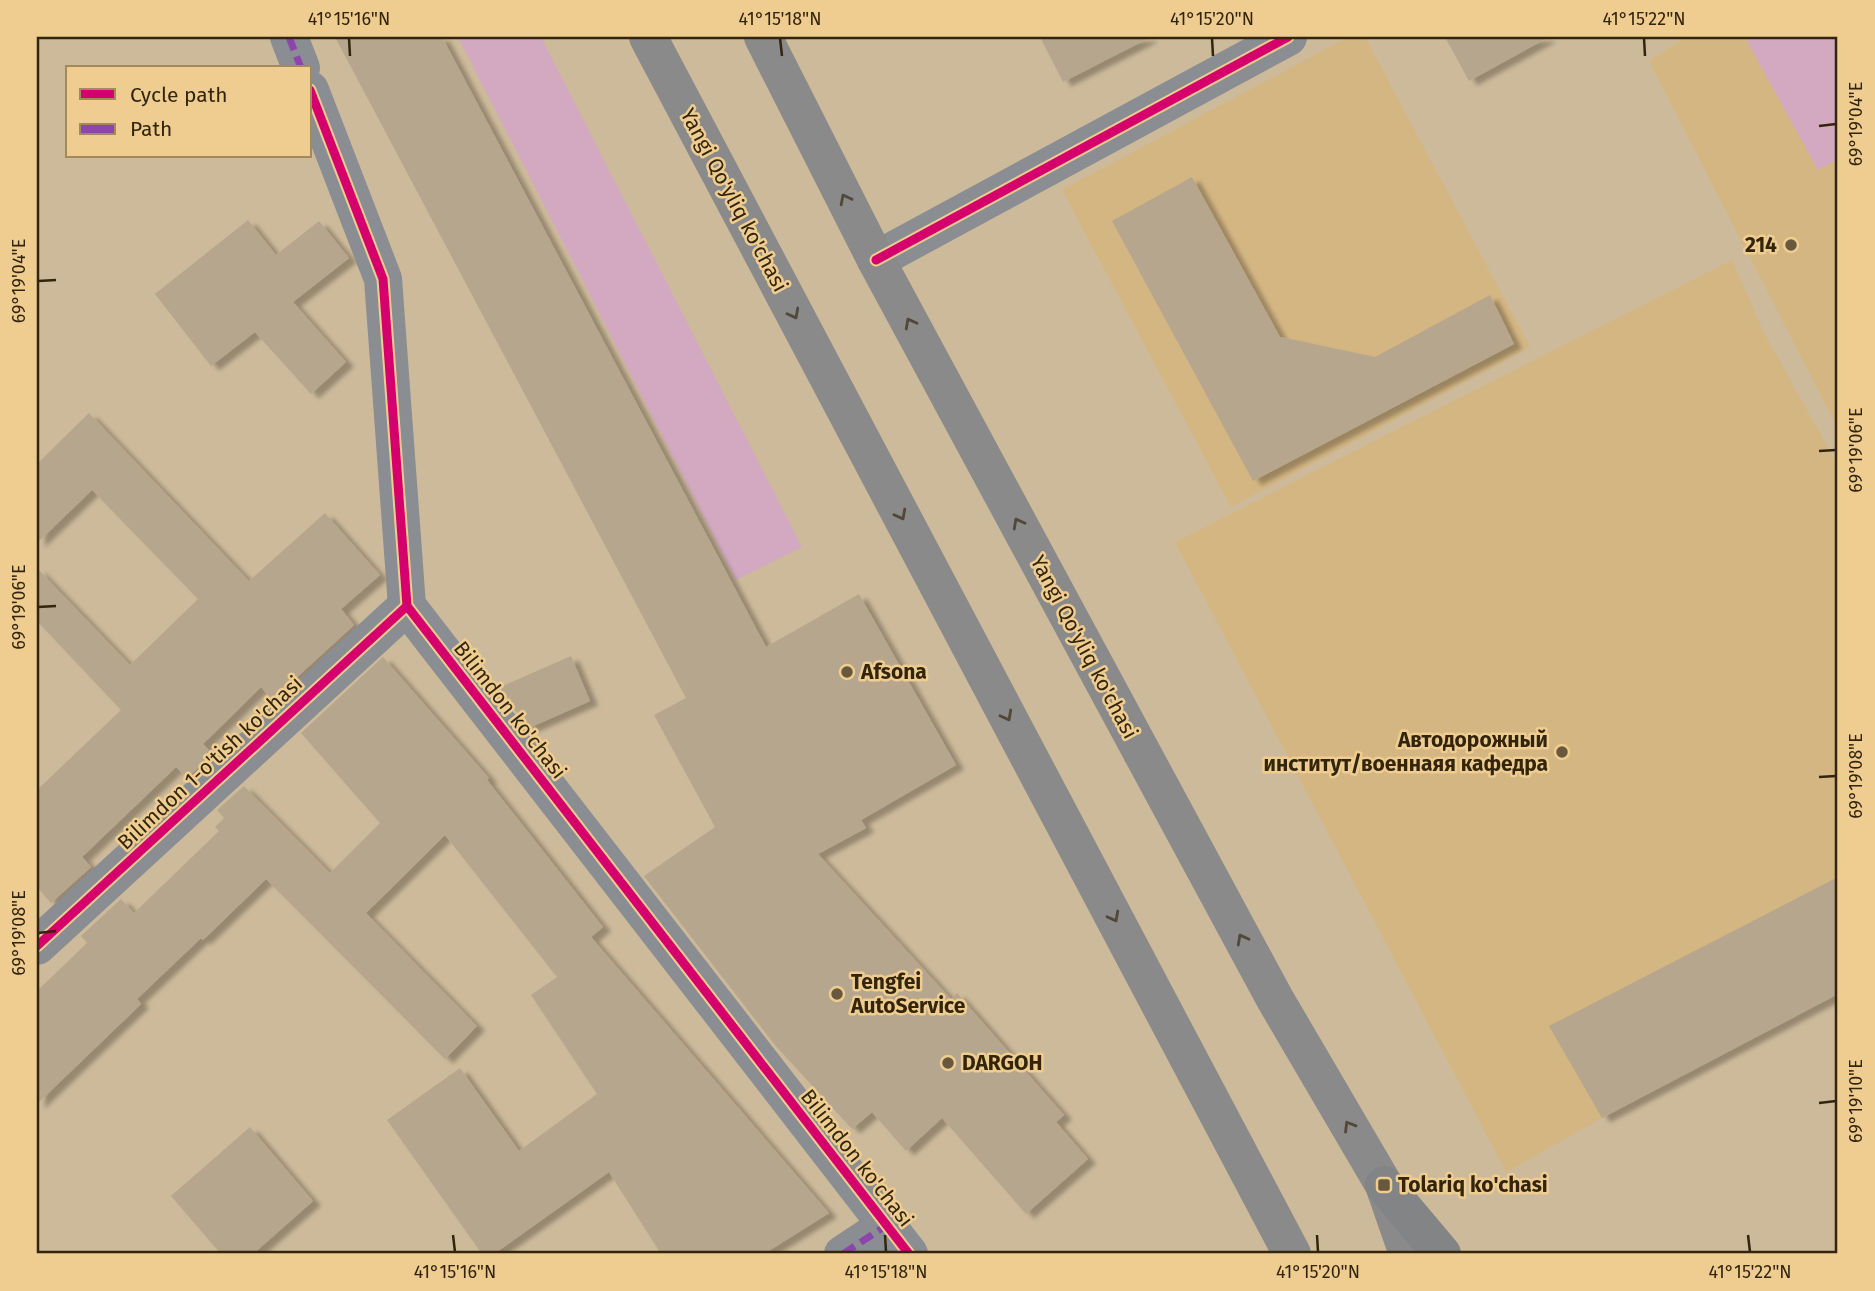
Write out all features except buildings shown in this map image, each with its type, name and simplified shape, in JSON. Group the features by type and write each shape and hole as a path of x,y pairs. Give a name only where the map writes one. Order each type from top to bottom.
{"main road":[{"name":"Yangi Qo'yliq ko'chasi","path":"648,37 1292,1254"},
{"name":"Yangi Qo'yliq ko'chasi","path":"763,37 876,260 1275,999 1384,1185 1408,1254"},
{"path":"1384,1185 1442,1254"}],"street":[{"path":"289,37 300,66"},
{"path":"876,260 1288,37"},
{"path":"312,95 383,279 407,606"},
{"name":"Bilimdon 1-o'tish ko'chasi","path":"37,946 407,606"},
{"name":"Bilimdon ko'chasi","path":"407,606 898,1240"},
{"path":"843,1254 898,1240"}],"shaded area":[{"path":"458,37 541,37 802,547 736,580"},
{"path":"1348,37 1365,37 1530,347 1231,507 1062,190"},
{"name":"214","path":"1686,37 1838,37 1838,429 1649,61"},
{"path":"1754,37 1838,37 1838,159 1818,170 1747,41"},
{"name":"Автодорожный институт/военнаяя кафедра","path":"1732,260 1763,331 1838,466 1838,994 1602,1118 1506,1172 1175,542"}],"marked path":[{"path":"289,37 300,66"},
{"path":"843,1254 887,1225"}],"cycle path":[{"path":"876,260 1288,37"},
{"path":"312,95 383,279 407,606 909,1254"},
{"path":"37,946 407,606"}],"place":[{"name":"214","path":"1791,245"},
{"name":"Afsona","path":"847,672"},
{"name":"Автодорожный институт/военнаяя кафедра","path":"1562,752"},
{"name":"Tengfei AutoService","path":"837,994"},
{"name":"DARGOH","path":"948,1063"},
{"name":"Tolariq ko'chasi","path":"1384,1185"}]}
